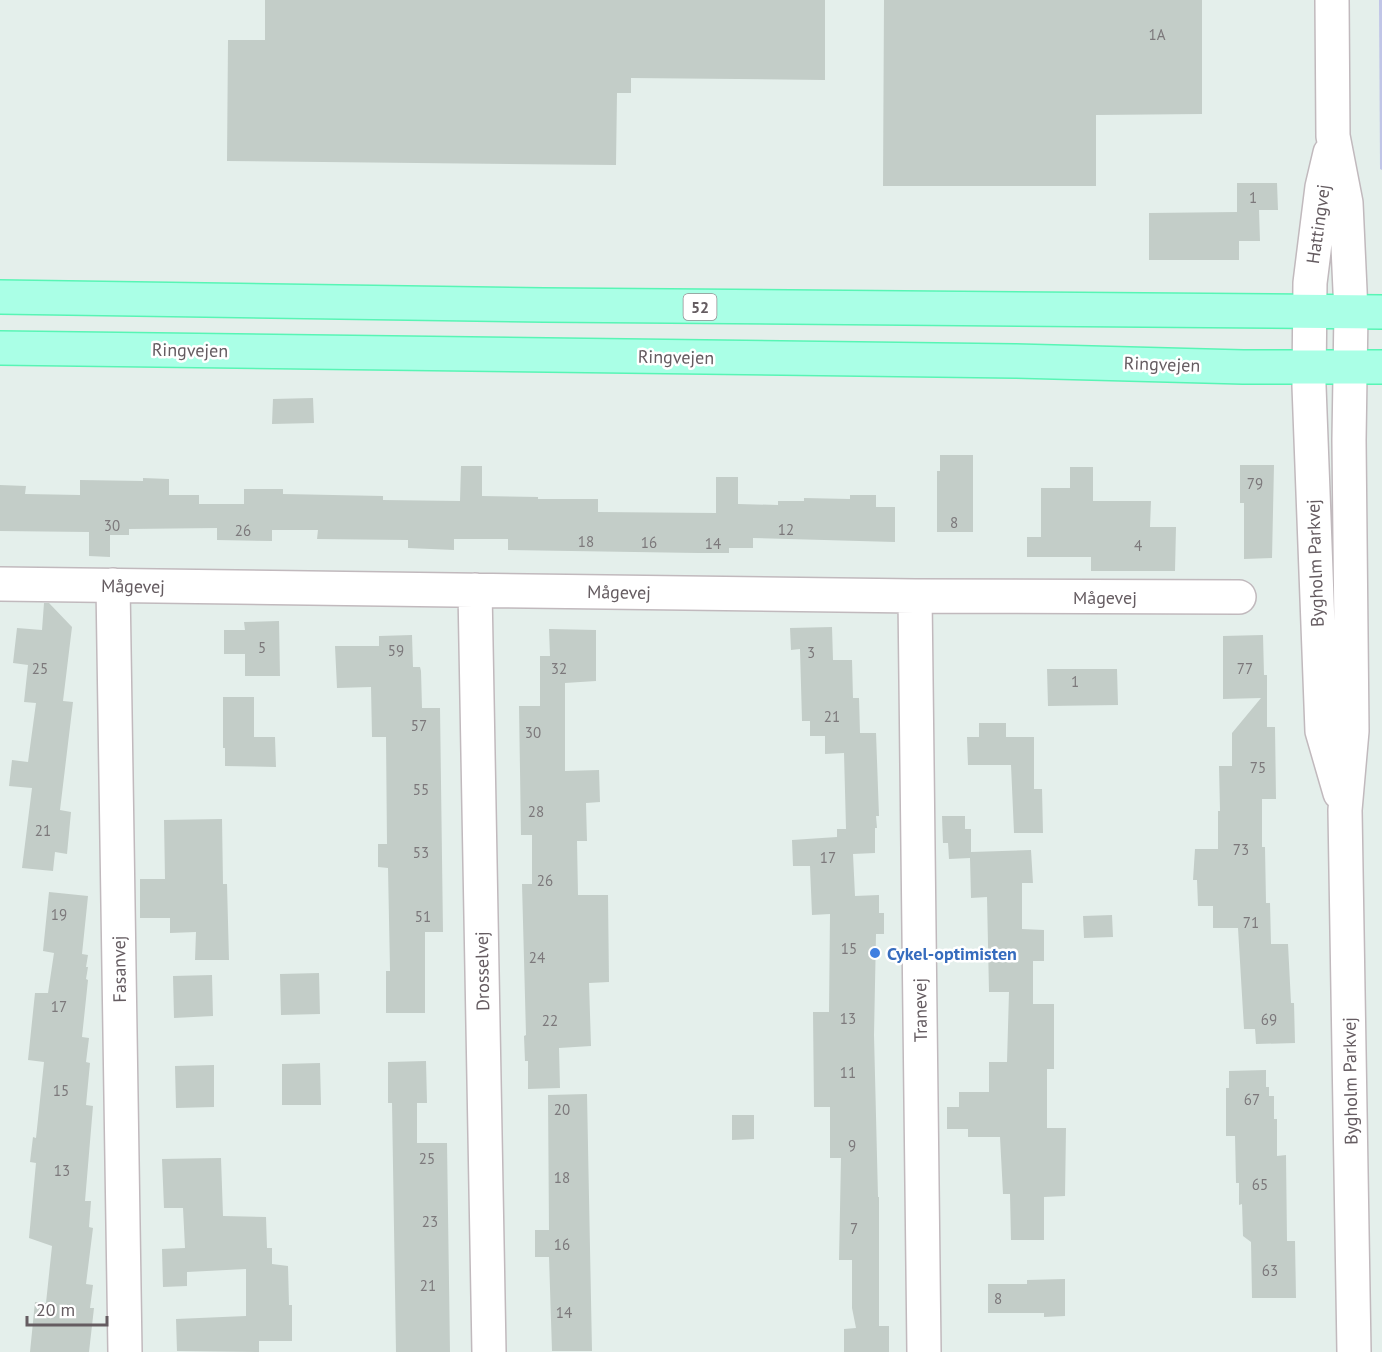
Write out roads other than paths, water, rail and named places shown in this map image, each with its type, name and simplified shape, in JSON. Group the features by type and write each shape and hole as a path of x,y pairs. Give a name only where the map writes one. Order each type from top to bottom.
{"main road":[{"name":"52","path":"0,297 556,305 1367,312"},
{"name":"Ringvejen","path":"0,348 1367,367"}],"street":[{"name":"Hattingvej","path":"1332,0 1334,136 1367,312"},
{"name":"Hattingvej","path":"1310,312 1310,283 1322,187 1334,136"},
{"name":"Bygholm Parkvej","path":"1310,312 1312,497 1322,731 1345,810"},
{"name":"Bygholm Parkvej","path":"1354,1352 1345,810 1353,731 1349,440 1367,367 1367,312"},
{"name":"Mågevej","path":"0,584 915,596 1239,597"},
{"name":"Fasanvej","path":"113,585 125,1352"},
{"name":"Drosselvej","path":"475,590 489,1352"},
{"name":"Tranevej","path":"915,596 924,1352"}],"place":[{"name":"Cykel-optimisten","path":"875,953"}]}
